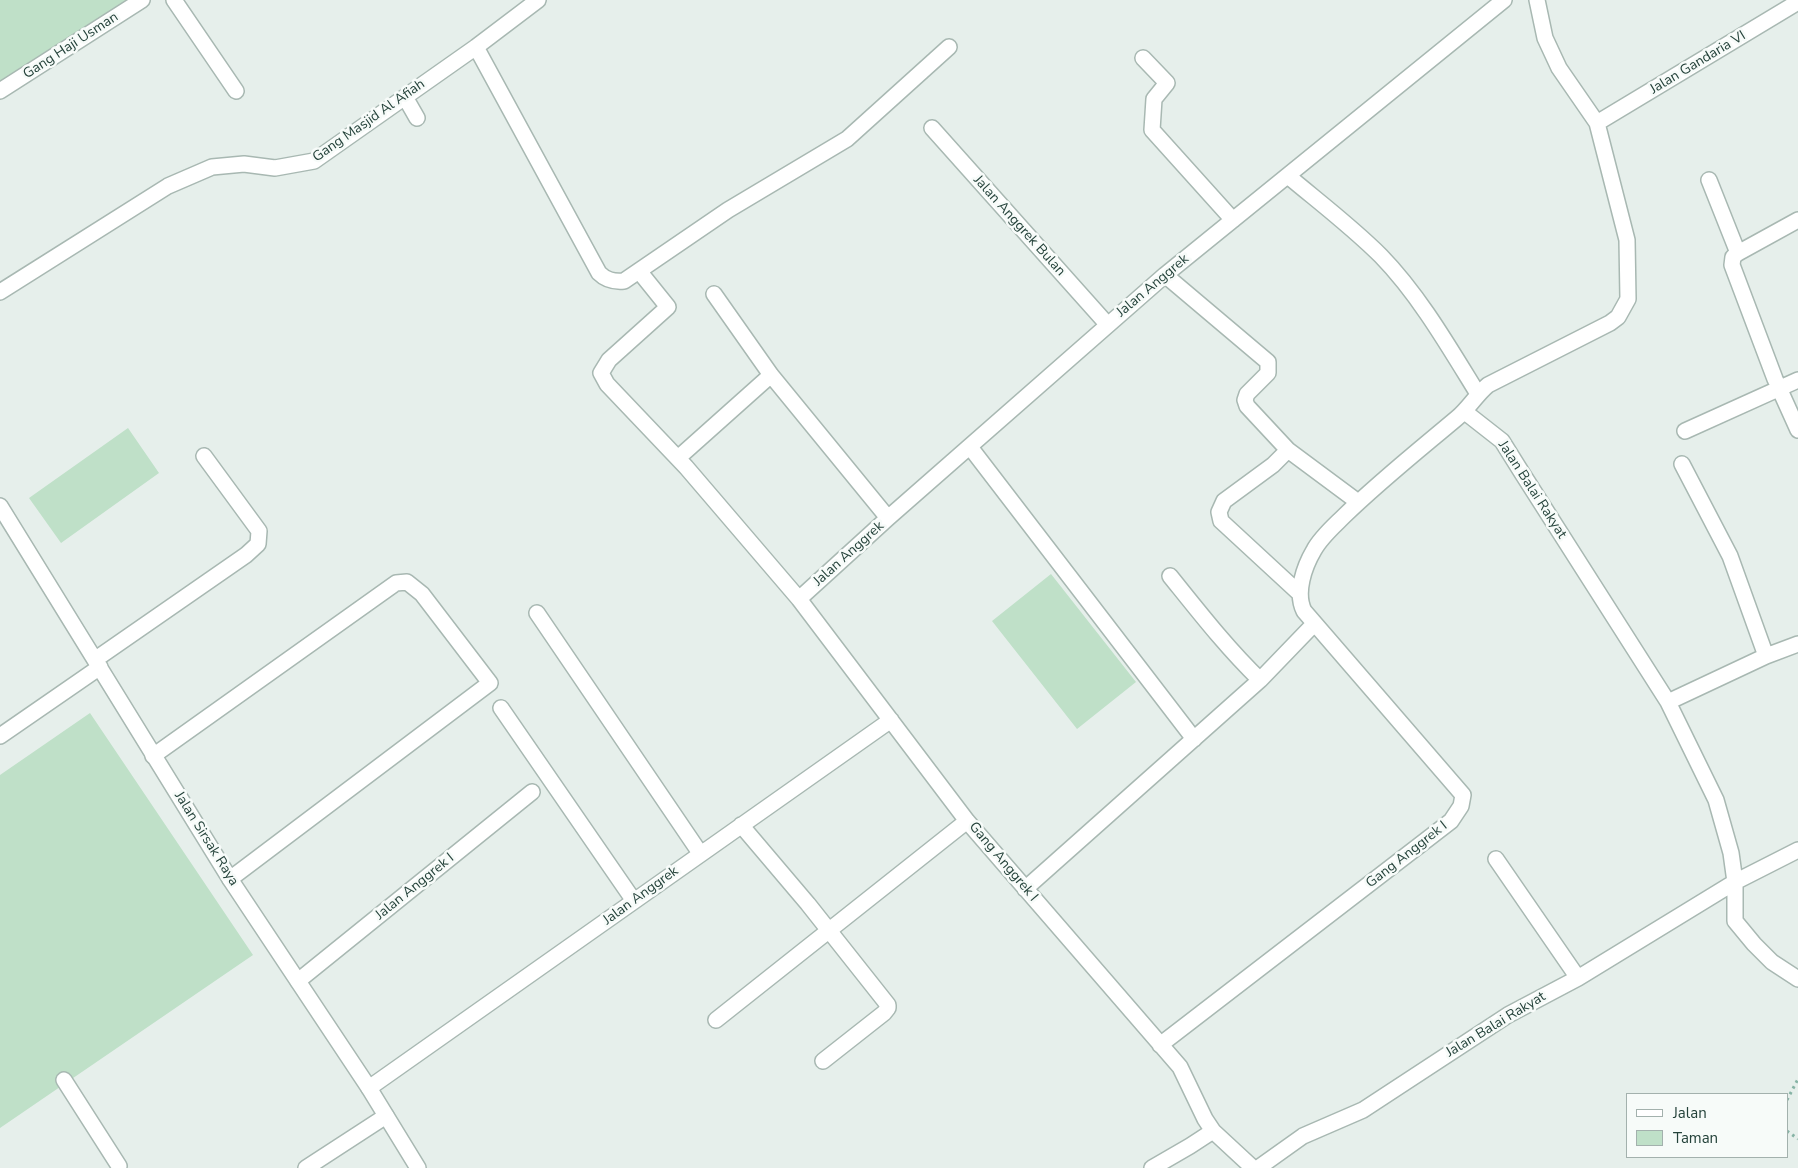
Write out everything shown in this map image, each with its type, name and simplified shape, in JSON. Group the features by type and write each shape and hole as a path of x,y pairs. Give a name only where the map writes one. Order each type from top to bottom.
{"street":[{"name":"Gang Haji Usman","path":"0,91 142,0"},
{"path":"174,0 236,91"},
{"name":"Gang Masjid Al Afiah","path":"0,292 168,186 212,167 244,164 275,168 314,161 476,47 538,0"},
{"name":"Jalan Anggrek","path":"799,599 1107,324 1504,0"},
{"path":"1025,889 1260,680 1314,624 1300,604 1299,593 1308,562 1314,549 1324,536 1358,502 1465,412 1478,394 1488,385 1610,323 1618,317 1628,299 1627,240 1597,123 1559,68 1545,38 1537,0"},
{"name":"Jalan Gandaria VI","path":"1597,123 1798,2"},
{"path":"476,47 599,272 604,278 617,282 624,281 728,210 847,139 949,47"},
{"path":"1143,58 1168,83 1154,99 1152,130 1233,220"},
{"path":"405,97 417,118"},
{"name":"Jalan Anggrek Bulan","path":"932,128 1107,324"},
{"path":"1288,176 1349,226 1382,257 1424,309 1478,394"},
{"path":"1709,180 1738,253"},
{"path":"1798,220 1738,253 1734,257 1732,265 1779,388 1798,430"},
{"path":"639,270 668,307 608,360 601,373 607,384 678,458 799,599 891,720"},
{"path":"1165,275 1268,362 1268,373 1247,394 1245,400 1248,406 1288,450 1358,502"},
{"path":"714,294 771,375 888,518"},
{"path":"678,458 771,375"},
{"path":"1685,431 1798,380"},
{"name":"Jalan Balai Rakyat","path":"1465,412 1492,432 1509,450 1522,474 1668,702 1716,800 1731,853 1735,882"},
{"path":"970,446 1194,739"},
{"path":"1288,450 1273,465 1224,501 1219,512 1221,521 1299,593"},
{"path":"0,736 246,555 258,544 258,531 204,456"},
{"path":"1682,464 1730,556 1766,656"},
{"name":"Jalan Sirsak Raya","path":"0,506 230,879 369,1088 418,1168"},
{"path":"1170,576 1211,627 1260,680"},
{"path":"154,756 396,583 407,582 422,594 490,683 230,879"},
{"path":"537,613 700,853"},
{"name":"Gang Anggrek I","path":"1160,1045 1451,821 1461,806 1463,795 1314,624"},
{"path":"1668,702 1766,656 1798,644"},
{"path":"501,708 634,901"},
{"name":"Jalan Anggrek","path":"369,1088 891,720"},
{"name":"Gang Anggrek I","path":"891,720 967,821 1180,1067 1205,1119 1213,1131"},
{"name":"Jalan Anggrek I","path":"298,981 532,792"},
{"path":"716,1020 967,821"},
{"path":"741,826 830,931 888,1005 888,1008 824,1061"},
{"name":"Jalan Balai Rakyat","path":"1258,1168 1303,1136 1363,1110 1508,1015 1578,978 1735,882 1798,850"},
{"path":"1496,859 1578,978"},
{"path":"1735,882 1735,921 1772,962 1798,980"},
{"path":"64,1080 119,1167"},
{"path":"306,1168 386,1116"},
{"path":"1152,1168 1213,1131 1253,1168"}],"path":[{"path":"1788,1098 1798,1079"},
{"path":"1788,1131 1798,1139"}],"green space":[{"path":"0,0 132,0 0,85"},
{"path":"128,428 159,473 61,543 29,498"},
{"path":"1051,574 1136,682 1077,729 992,621"},
{"path":"90,713 253,955 0,1128 0,775"}]}
